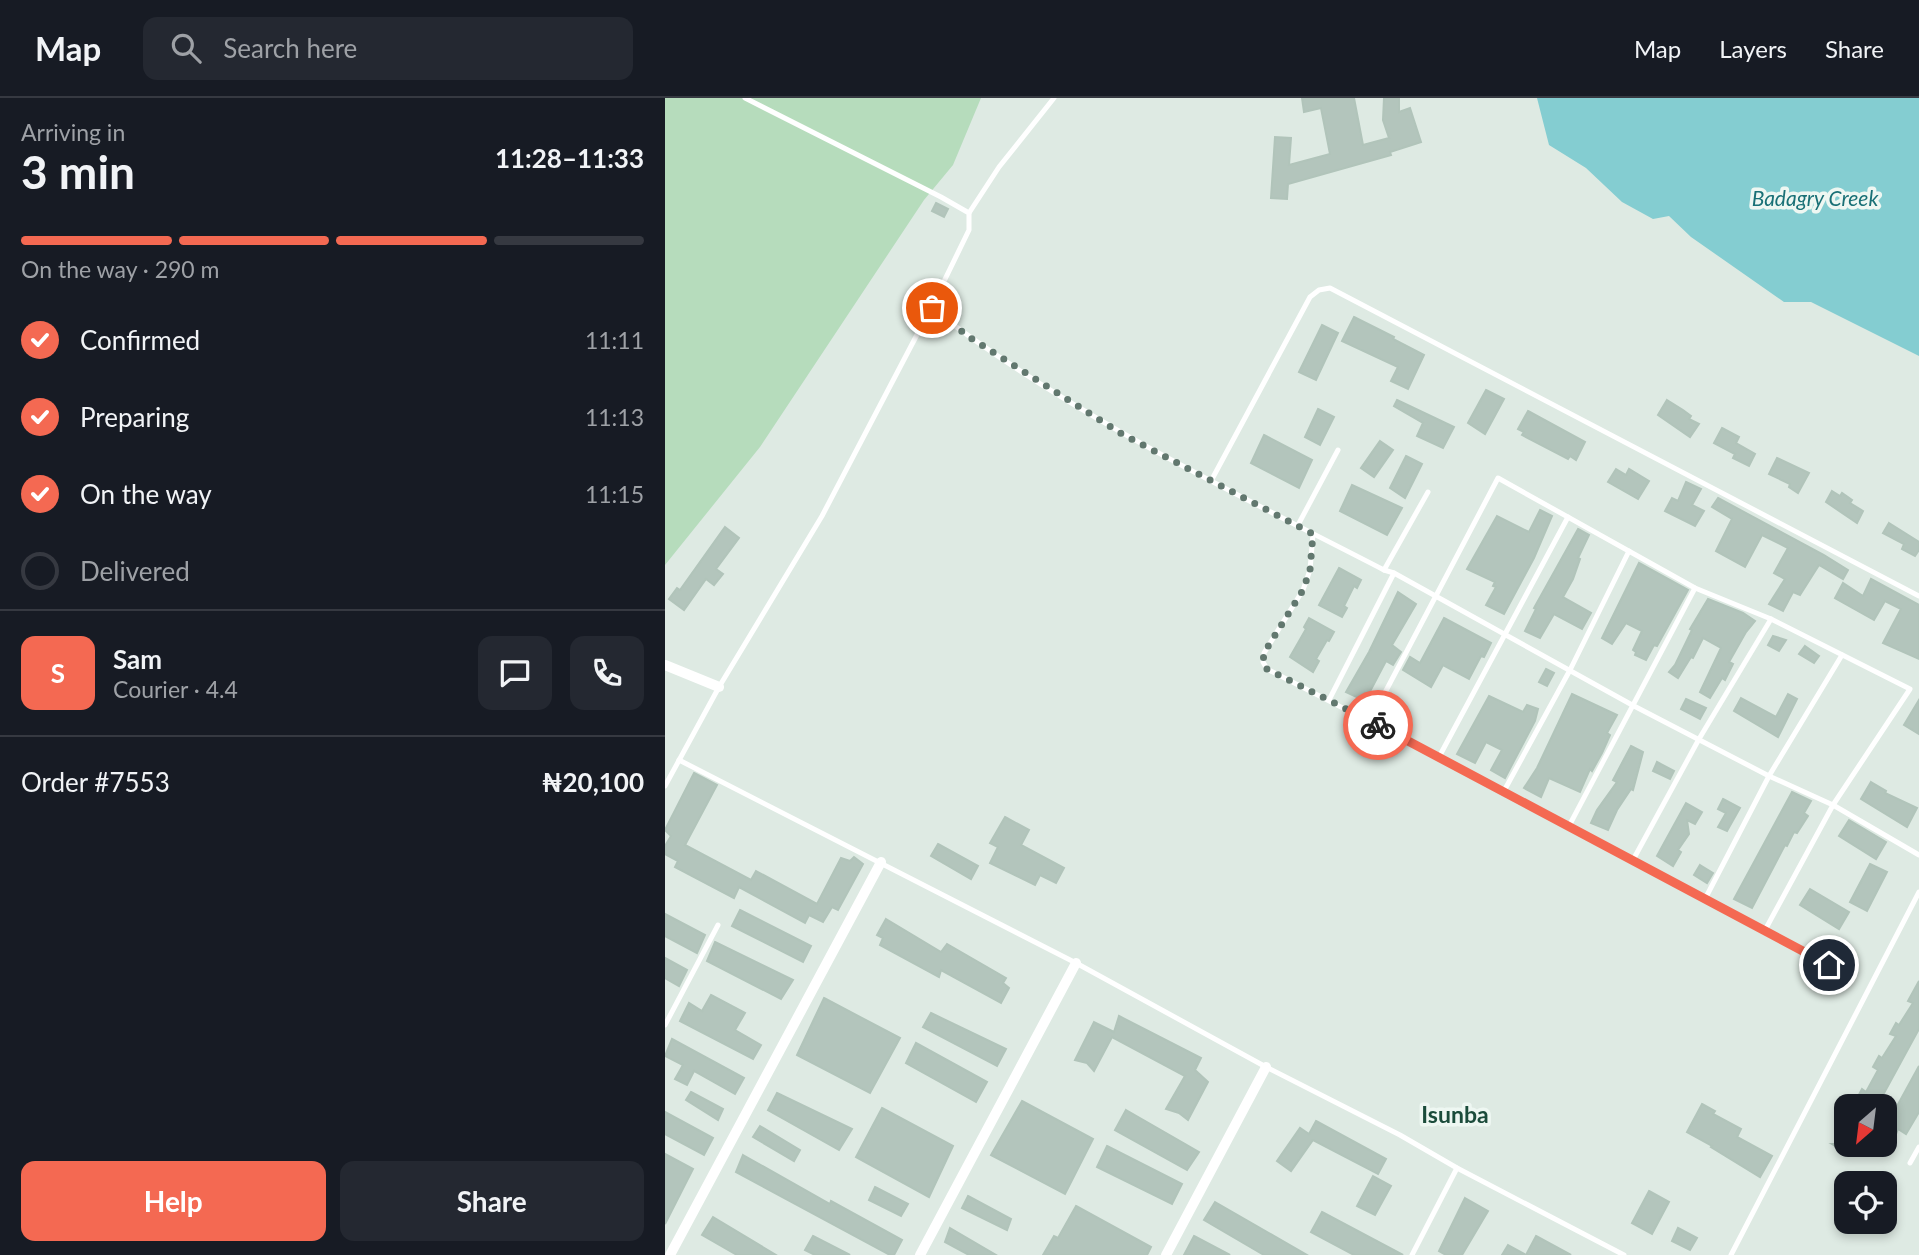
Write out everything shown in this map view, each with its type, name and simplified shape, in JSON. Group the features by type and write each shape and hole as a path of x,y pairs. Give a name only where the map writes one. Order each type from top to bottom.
{"street":[{"path":"665,665 719,687"},
{"path":"670,1255 881,862"},
{"path":"920,1255 1076,963"},
{"path":"1166,1255 1266,1067"}],"lane":[{"path":"744,98 969,213"},
{"path":"665,786 719,687 822,516 932,308 969,230 969,213 999,167 1054,98"},
{"path":"1211,481 1310,297 1319,290 1330,288 1919,596"},
{"path":"932,308 969,337 1122,434 1313,534 1395,573 1634,706 1769,776 1833,805 1919,855"},
{"path":"1298,525 1338,450"},
{"path":"1370,720 1498,478 1695,589 1771,620 1910,689 1833,805 1764,932"},
{"path":"1384,570 1428,492"},
{"path":"1439,757 1567,517"},
{"path":"1313,534 1310,570 1303,590 1264,653 1263,662 1267,669 1370,720 1829,965"},
{"path":"1504,791 1570,670 1629,551"},
{"path":"1329,700 1395,573"},
{"path":"1569,826 1695,589"},
{"path":"1633,860 1699,739 1771,620"},
{"path":"1705,899 1769,776 1842,655"},
{"path":"679,760 1076,963 1266,1067 1624,1255"},
{"path":"1731,1255 1919,892"},
{"path":"665,1025 718,925"},
{"path":"1910,1163 1919,1147"},
{"path":"1412,1255 1457,1168"}],"green space":[{"path":"665,98 981,98 953,165 924,200 760,447 665,565"}],"water":[{"name":"Badagry Creek","path":"1537,98 1919,98 1919,356 1811,302 1784,302 1691,237 1669,216 1653,219 1622,202 1586,168 1549,145"}],"building":[{"path":"1302,98 1354,98 1363,145 1389,138 1383,120 1384,98 1399,98 1399,112 1410,108 1421,142 1390,152 1391,155 1288,184 1287,199 1271,198 1275,137 1291,138 1289,165 1330,154 1321,108 1304,112"},
{"path":"936,203 948,209 944,217 932,211"},
{"path":"1354,317 1424,355 1408,389 1391,381 1398,367 1342,341"},
{"path":"1322,325 1338,333 1316,380 1299,372"},
{"path":"1486,390 1504,399 1485,434 1468,423"},
{"path":"1397,400 1454,427 1443,448 1417,436 1423,423 1394,406"},
{"path":"1667,400 1699,424 1690,437 1658,415"},
{"path":"1318,409 1334,417 1320,445 1305,437"},
{"path":"1528,411 1585,442 1576,460 1570,456 1568,459 1522,435 1524,432 1518,429"},
{"path":"1722,428 1739,437 1736,443 1755,454 1749,466 1733,458 1735,454 1714,443"},
{"path":"1264,435 1312,460 1299,488 1251,463"},
{"path":"1380,441 1393,450 1374,477 1361,468"},
{"path":"1406,456 1422,464 1405,498 1390,488"},
{"path":"1777,458 1809,473 1798,493 1789,487 1790,484 1769,474"},
{"path":"1616,469 1626,475 1629,469 1649,481 1638,499 1608,482"},
{"path":"1686,482 1701,489 1692,505 1704,511 1695,526 1665,511 1672,498 1678,501"},
{"path":"1352,485 1402,508 1387,535 1340,511"},
{"path":"1832,491 1840,496 1842,493 1852,500 1850,503 1863,511 1857,523 1826,502"},
{"path":"1718,498 1848,570 1843,579 1819,565 1800,595 1793,592 1783,611 1769,604 1785,579 1774,573 1788,548 1762,535 1745,567 1716,551 1732,519 1712,507"},
{"path":"1540,510 1552,516 1534,558 1504,614 1486,605 1496,587 1493,586 1495,582 1467,569 1497,516 1529,532"},
{"path":"1889,523 1919,542 1919,550 1915,556 1902,549 1904,544 1883,533"},
{"path":"725,527 739,538 716,569 723,574 714,585 706,579 684,610 669,599 677,588 680,590"},
{"path":"1578,529 1589,535 1578,558 1580,559 1573,579 1563,597 1591,613 1582,629 1554,614 1540,638 1525,631 1536,609 1534,608"},
{"path":"1639,563 1688,590 1657,646 1654,645 1646,660 1635,655 1633,650 1642,631 1626,623 1612,644 1602,638"},
{"path":"1339,568 1361,580 1357,588 1354,586 1344,606 1347,608 1342,617 1319,605"},
{"path":"1871,579 1919,605 1919,659 1883,643 1901,609 1885,601 1874,620 1835,598 1843,583 1863,596"},
{"path":"1398,592 1416,604 1392,645 1401,652 1393,665 1386,661 1365,701 1346,692"},
{"path":"1708,599 1743,613 1755,621 1729,662 1733,664 1725,680 1722,678 1710,698 1700,692 1721,648 1703,638 1693,658 1691,657 1678,678 1669,672"},
{"path":"1309,618 1334,632 1316,659 1319,661 1313,672 1290,657 1306,629 1304,627"},
{"path":"1444,618 1491,643 1469,679 1443,665 1431,687 1403,670 1410,657 1420,663"},
{"path":"1773,636 1786,640 1779,651 1768,645"},
{"path":"1805,646 1819,656 1814,663 1799,654"},
{"path":"1546,669 1554,673 1547,686 1539,682"},
{"path":"1572,694 1617,715 1607,733 1610,735 1602,753 1592,771 1590,769 1580,792 1549,778 1541,797 1524,788 1537,768"},
{"path":"1788,694 1797,699 1778,737 1734,711 1741,698 1776,717"},
{"path":"1489,696 1523,712 1527,705 1538,709 1535,721 1505,778 1491,770 1502,750 1486,742 1475,763 1457,754"},
{"path":"1686,699 1706,708 1700,719 1681,709"},
{"path":"1919,700 1919,734 1904,725"},
{"path":"1631,746 1643,752 1633,790 1631,789 1617,810 1608,830 1591,823 1617,782 1613,780"},
{"path":"1657,762 1674,771 1670,779 1653,771"},
{"path":"694,773 717,785 685,845 751,880 756,871 817,904 841,858 850,861 854,857 863,864 838,910 832,907 823,922 809,915 805,923 739,887 734,898 675,867 678,861 665,854 665,846 671,836 665,830"},
{"path":"1871,782 1886,791 1885,793 1917,808 1907,827 1861,799"},
{"path":"1792,792 1811,801 1804,813 1808,816 1797,833 1794,832 1787,846 1785,845 1752,908 1734,899"},
{"path":"1723,799 1740,808 1727,831 1718,827 1726,813 1718,809"},
{"path":"1686,803 1702,812 1695,824 1687,820 1689,834 1678,850 1681,852 1673,866 1657,856"},
{"path":"1005,817 1029,830 1021,845 1064,868 1056,883 1040,875 1035,885 990,863 998,847 990,843"},
{"path":"1849,820 1886,842 1876,859 1839,836"},
{"path":"938,844 978,866 971,879 931,856"},
{"path":"1870,864 1887,872 1867,911 1850,902"},
{"path":"1700,865 1713,873 1707,883 1694,875"},
{"path":"1810,889 1849,912 1839,929 1800,905"},
{"path":"740,910 811,946 803,962 732,926"},
{"path":"665,914 705,935 697,953 665,936"},
{"path":"886,919 941,952 947,944 1006,978 1003,983 1009,988 1001,1003 941,970 939,977 880,945 883,938 877,935"},
{"path":"715,942 793,980 781,999 707,961"},
{"path":"665,958 687,970 679,986 665,978"},
{"path":"1919,981 1919,1029 1884,1094 1859,1094 1862,1089 1866,1092 1878,1070 1873,1067 1896,1036 1890,1034 1913,1003 1908,1001"},
{"path":"711,995 745,1013 735,1030 761,1045 753,1059 680,1021 689,1003 702,1011"},
{"path":"824,998 900,1038 870,1093 797,1055"},
{"path":"931,1013 1006,1049 997,1066 923,1027"},
{"path":"1119,1016 1201,1058 1195,1070 1208,1082 1188,1120 1179,1113 1166,1109 1185,1076 1112,1037 1094,1071 1087,1063 1075,1060 1094,1022 1114,1032"},
{"path":"672,1039 744,1078 735,1094 694,1071 687,1085 675,1079 683,1065 665,1056"},
{"path":"916,1043 987,1082 976,1102 906,1063"},
{"path":"1919,1066 1919,1112 1906,1134 1898,1129 1897,1132 1897,1106"},
{"path":"691,1092 723,1109 718,1120 686,1100"},
{"path":"777,1093 852,1129 839,1150 768,1110"},
{"path":"1022,1101 1093,1139 1065,1194 991,1155"},
{"path":"1702,1104 1715,1111 1713,1114 1741,1129 1737,1137 1772,1156 1760,1177 1687,1132"},
{"path":"882,1108 953,1146 929,1197 856,1157"},
{"path":"1126,1110 1199,1152 1187,1170 1115,1130"},
{"path":"665,1112 713,1138 704,1155 665,1134"},
{"path":"1316,1121 1386,1159 1378,1174 1313,1140 1291,1171 1277,1161 1300,1128 1309,1134"},
{"path":"760,1126 800,1150 794,1161 753,1137"},
{"path":"1107,1146 1182,1184 1172,1204 1097,1167"},
{"path":"665,1154 693,1169 665,1224"},
{"path":"743,1155 830,1204 831,1201 902,1240 894,1255 736,1172"},
{"path":"1373,1176 1391,1186 1375,1215 1357,1206"},
{"path":"875,1187 908,1204 901,1216 869,1200"},
{"path":"1649,1191 1669,1202 1652,1234 1632,1223"},
{"path":"968,1196 1011,1219 1007,1230 962,1208"},
{"path":"1465,1198 1488,1211 1462,1255 1446,1255 1439,1251"},
{"path":"1215,1202 1307,1255 1264,1255 1204,1220"},
{"path":"1076,1206 1151,1247 1147,1255 1043,1255 1054,1236 1058,1238"},
{"path":"1322,1212 1403,1255 1354,1255 1311,1232"},
{"path":"713,1217 776,1255 737,1255 702,1235"},
{"path":"950,1228 996,1255 969,1255 945,1242"},
{"path":"1678,1228 1697,1238 1690,1250 1672,1241"},
{"path":"813,1236 850,1255 815,1255 805,1250"},
{"path":"1194,1236 1230,1255 1184,1255"},
{"path":"1536,1236 1571,1255 1526,1255"},
{"path":"1508,1245 1526,1255 1502,1255"}],"way so far":[{"path":"932,308 969,337 1122,434 1313,534 1310,570 1303,590 1264,653 1263,662 1267,669 1378,725"}],"district":[{"name":"Isunba","path":"1455,1115"}],"route":[{"path":"1378,725 1829,965"}]}
